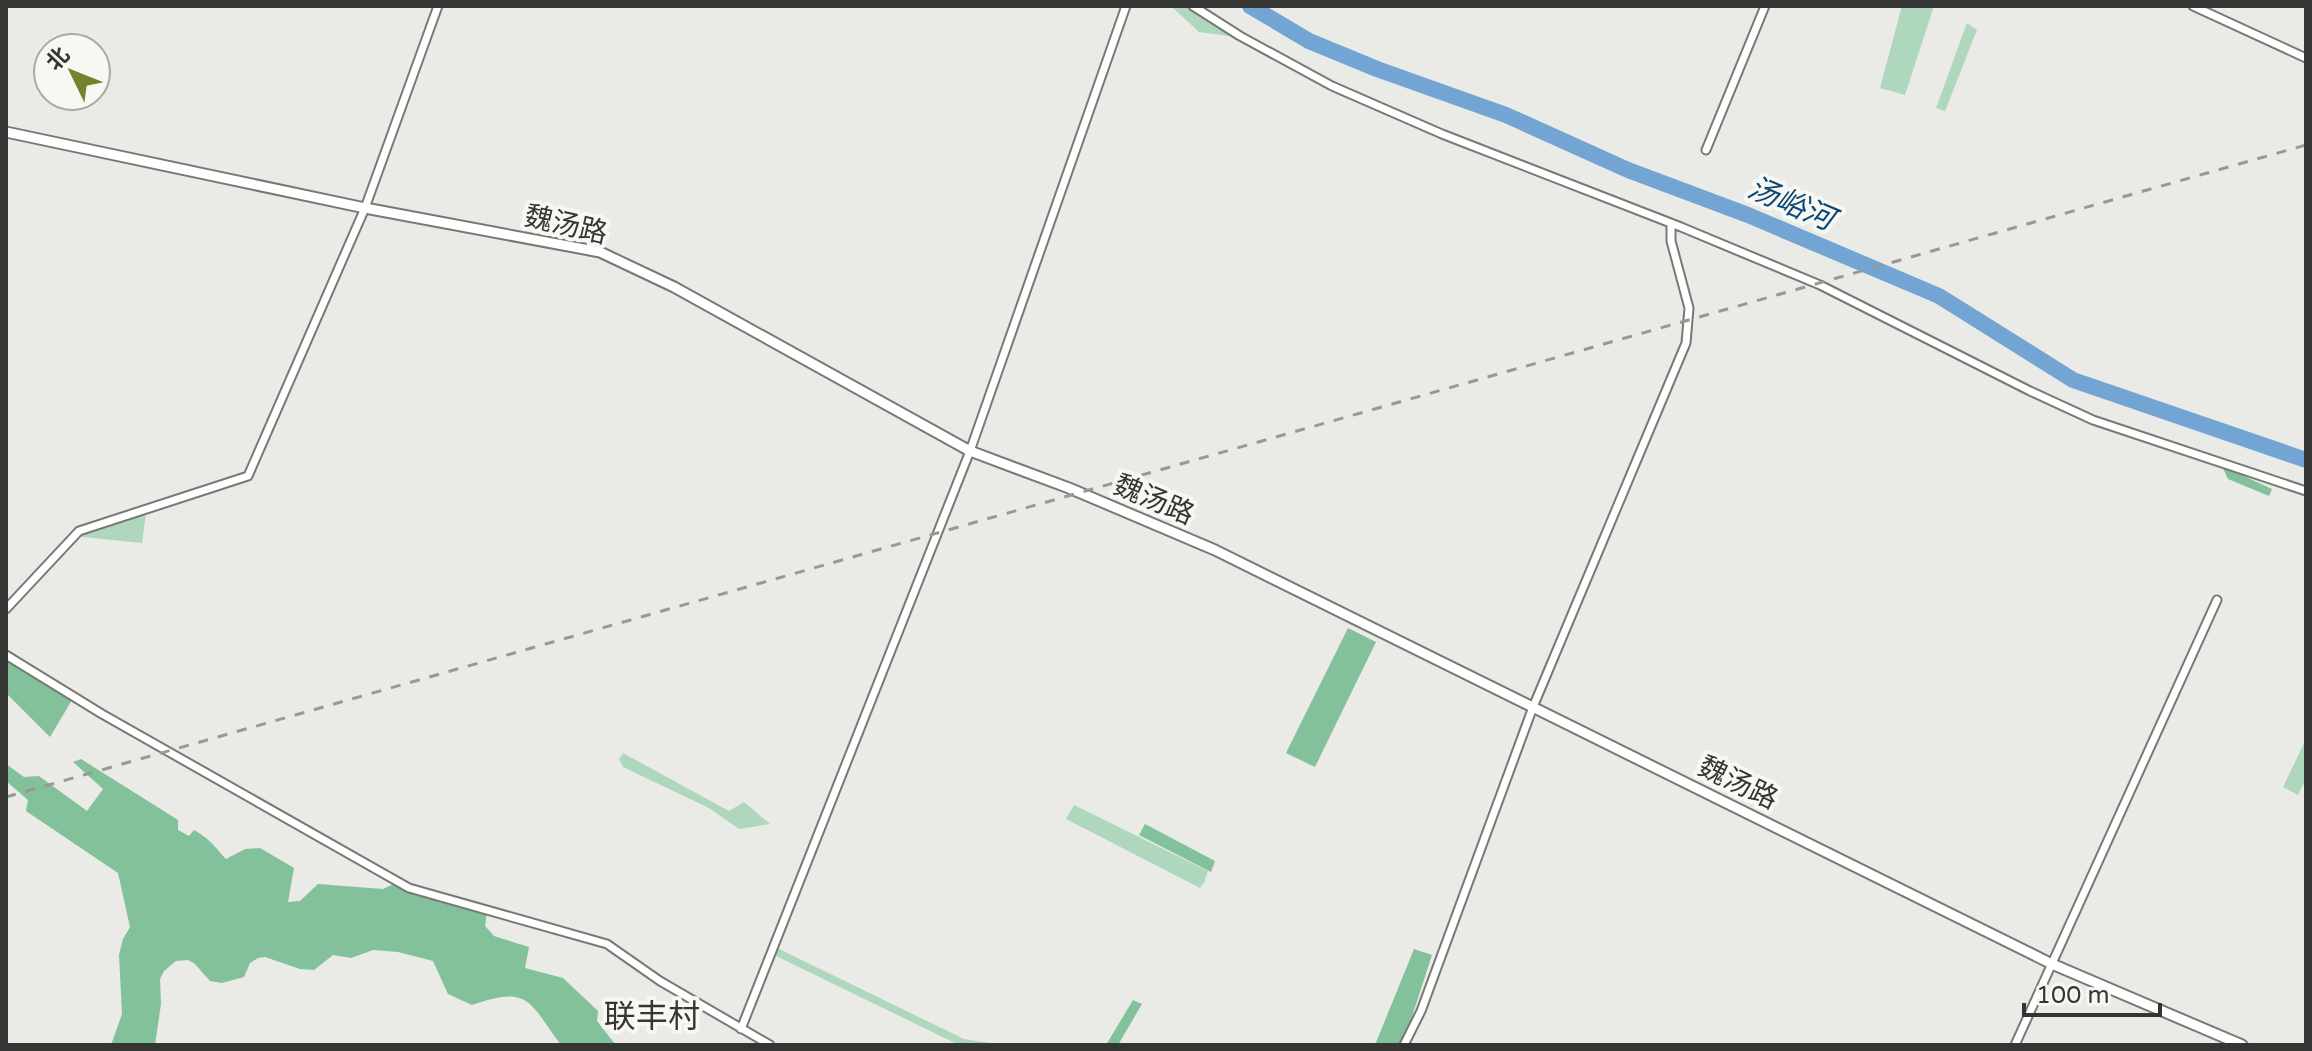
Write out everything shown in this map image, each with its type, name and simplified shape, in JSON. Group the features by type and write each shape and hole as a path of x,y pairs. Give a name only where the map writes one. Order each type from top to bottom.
{"street":[{"path":"6,609 79,531 248,476 365,208 438,6"},
{"path":"741,1029 970,451 1126,6"},
{"path":"1193,6 1240,36 1332,86 1442,134 1820,285 2093,420 2306,491"},
{"path":"1706,150 1765,6"},
{"path":"2193,6 2306,58"},
{"name":"魏汤路","path":"6,132 365,208 600,252 674,287 970,451 1069,488 1215,550 2052,964 2242,1045"},
{"path":"1404,1045 1421,1011 1533,707 1686,343 1689,308 1671,241 1671,223"},
{"path":"2015,1045 2217,600"},
{"path":"6,655 102,714 409,888 607,944 660,981 770,1045"}],"green space":[{"path":"1171,6 1185,6 1233,33 1229,36 1199,32"},
{"path":"1902,6 1934,6 1905,95 1880,88"},
{"path":"1967,23 1977,30 1945,111 1936,108"},
{"path":"2222,466 2272,489 2269,496 2228,479"},
{"path":"146,512 142,543 73,536"},
{"path":"1348,628 1376,642 1315,767 1286,753"},
{"path":"6,658 72,700 50,737 6,693"},
{"path":"2306,739 2306,779 2298,795 2283,787"},
{"path":"623,753 729,811 744,802 770,824 739,829 709,808 623,767 619,759"},
{"path":"81,759 178,820 178,830 189,836 194,830 200,834 226,859 245,849 260,848 294,868 288,902 300,901 318,884 383,889 394,884 487,912 485,926 494,936 529,947 525,968 563,978 598,1011 597,1021 615,1044 561,1045 526,1001 506,997 472,1005 448,994 433,961 398,952 373,950 351,958 333,955 314,970 300,969 265,957 258,958 250,963 244,977 222,983 210,981 188,960 176,961 160,979 161,1004 155,1045 111,1045 122,1014 119,955 130,927 118,873 26,811 28,800 6,781 6,764 24,777 39,776 87,811 103,789 73,762"},
{"path":"1074,805 1208,871 1206,880 1200,888 1066,819"},
{"path":"1145,824 1215,861 1211,872 1139,835"},
{"path":"775,947 964,1039 1003,1045 959,1045 774,955"},
{"path":"1414,949 1432,955 1406,1035 1401,1045 1375,1045"},
{"path":"1133,1000 1142,1004 1118,1045 1106,1045"}],"waterway":[{"name":"汤峪河","path":"1250,6 1309,41 1506,115 1628,170 1748,215 1939,296 2073,380 2306,460"}],"railway":[{"path":"6,797 2306,145"}],"district":[{"name":"联丰村","path":"652,1017"}]}
